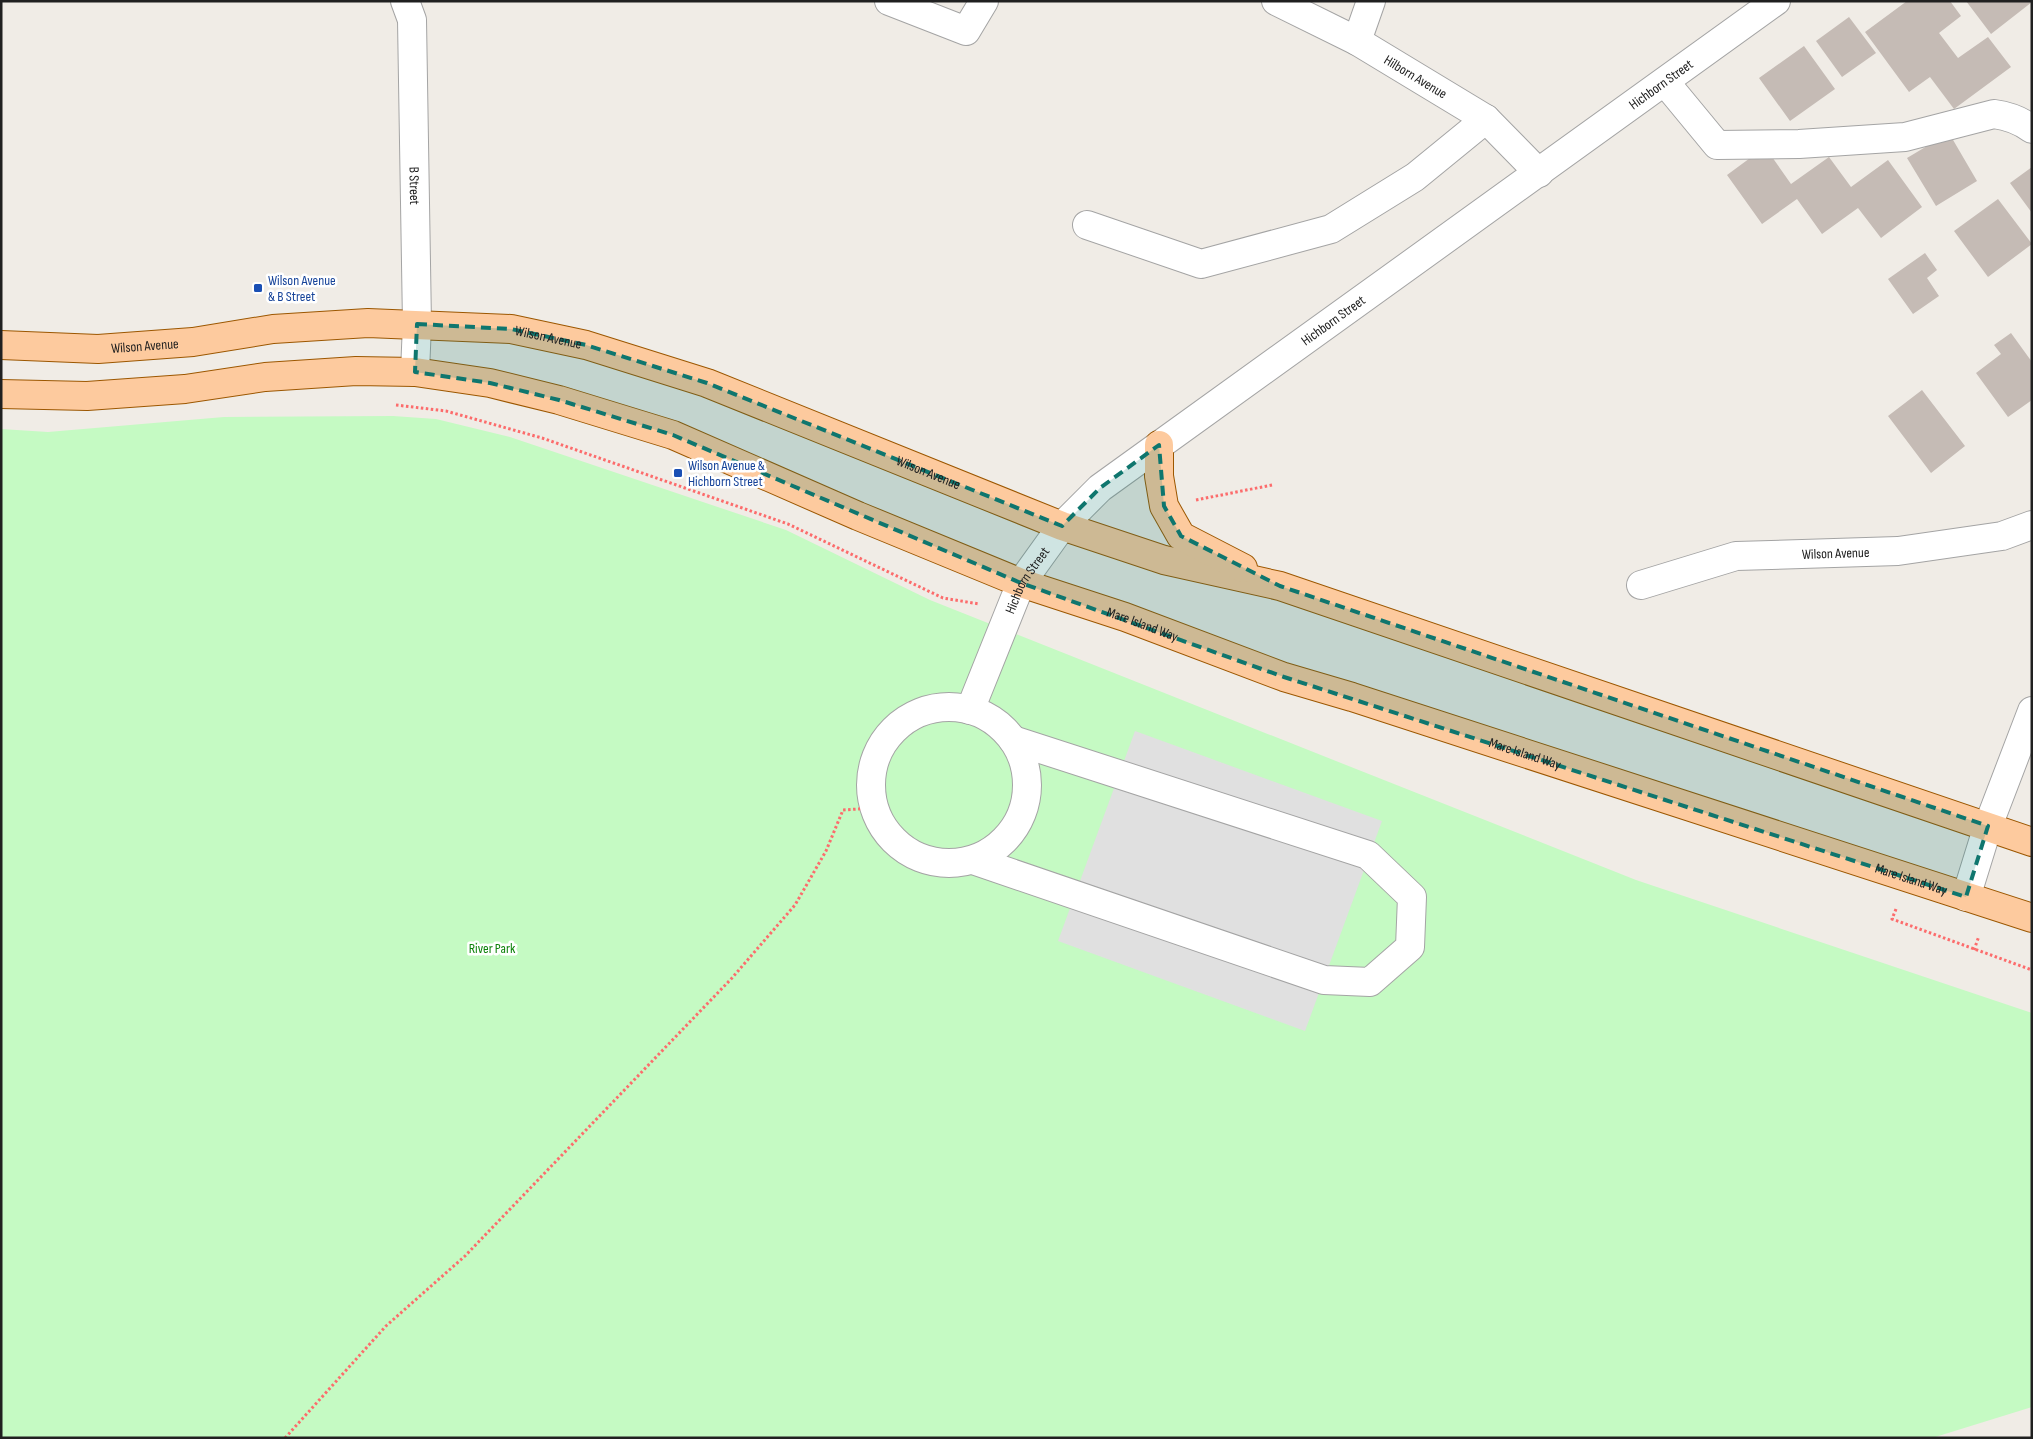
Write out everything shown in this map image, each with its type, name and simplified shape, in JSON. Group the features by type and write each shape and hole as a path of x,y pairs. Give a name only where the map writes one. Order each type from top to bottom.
{"main road":[{"name":"Wilson Avenue","path":"1,345 98,349 193,342 273,329 368,323 511,329 586,345 688,377 878,450 1062,526"},
{"path":"1,394 87,396 185,389 265,377 356,371 415,372 490,383 673,435 850,512 1021,583"},
{"path":"1159,445 1160,476 1164,506 1180,536 1280,586"},
{"path":"1062,526 1164,560 1280,586 2032,842"},
{"name":"Mare Island Way","path":"1021,583 1126,617 1284,677 1352,697 2032,918"}],"street":[{"name":"B Street","path":"405,1 412,20 417,324 415,372"},
{"path":"889,1 966,30 984,1"},
{"name":"Hilborn Avenue","path":"1276,1 1357,41 1486,119 1539,173"},
{"path":"1357,41 1371,1"},
{"name":"Hichborn Street","path":"970,710 1021,583 1062,526 1100,488 1776,1"},
{"path":"1665,82 1717,145 1799,144 1905,137 1994,114 2009,116 2023,122 2032,129"},
{"path":"1087,225 1201,264 1331,229 1415,177 1486,119"},
{"name":"Wilson Avenue","path":"1641,585 1736,556 1898,551 2002,536 2032,525"},
{"path":"938,707 970,710 1000,726 1014,740 1026,767 1028,785 1023,813 1002,843 973,860 941,864 915,856 887,834 873,808 871,774 886,739 896,727 921,712 938,707"},
{"path":"1966,897 1988,826 2032,711"},
{"path":"973,860 1324,980 1370,982 1410,947 1412,897 1368,855 1014,740"}],"path":[{"path":"388,405 446,411 542,438 788,524 943,598 981,605 1009,613"},
{"path":"1164,506 1272,485"},
{"path":"285,1438 386,1326 465,1256 732,978 795,905 826,851 842,810 873,808"},
{"path":"1896,909 1892,919 2032,970"},
{"path":"1974,950 1979,936"}],"highlighted area":[{"path":"417,324 511,329 586,345 707,383 1062,526 1100,488 1159,445 1164,506 1181,536 1280,586 1988,826 1966,897 1284,677 1021,583 673,435 559,400 490,383 415,372"}],"green space":[{"name":"River Park","path":"393,416 436,419 510,437 786,530 930,600 1636,880 2032,1013 2032,1407 1932,1438 1,1438 1,429 48,432 224,417"}],"shaded area":[{"path":"1135,731 1382,821 1305,1031 1058,941"}],"building":[{"path":"1907,1 1950,1 1961,16 1939,33 1958,58 1988,37 2011,67 1954,109 1930,77 1909,92 1865,32"},
{"path":"1966,1 2032,1 2032,2 1991,34"},
{"path":"1849,17 1876,53 1842,77 1816,41"},
{"path":"1804,46 1835,89 1790,121 1759,78"},
{"path":"1949,133 1977,181 1936,206 1907,158"},
{"path":"1765,147 1791,184 1829,157 1851,187 1888,160 1922,207 1881,238 1858,208 1822,234 1797,199 1762,224 1727,175"},
{"path":"2032,167 2032,213 2010,183"},
{"path":"1998,199 2032,244 1988,277 1954,231"},
{"path":"1925,253 1937,270 1927,278 1939,296 1913,314 1888,279"},
{"path":"2011,333 2032,362 2032,400 2008,417 1976,373 2001,354 1994,345"},
{"path":"1922,390 1965,446 1931,473 1888,416"}],"place":[{"name":"Wilson Avenue & B Street","path":"258,288"},
{"name":"Wilson Avenue & Hichborn Street","path":"678,473"}]}
